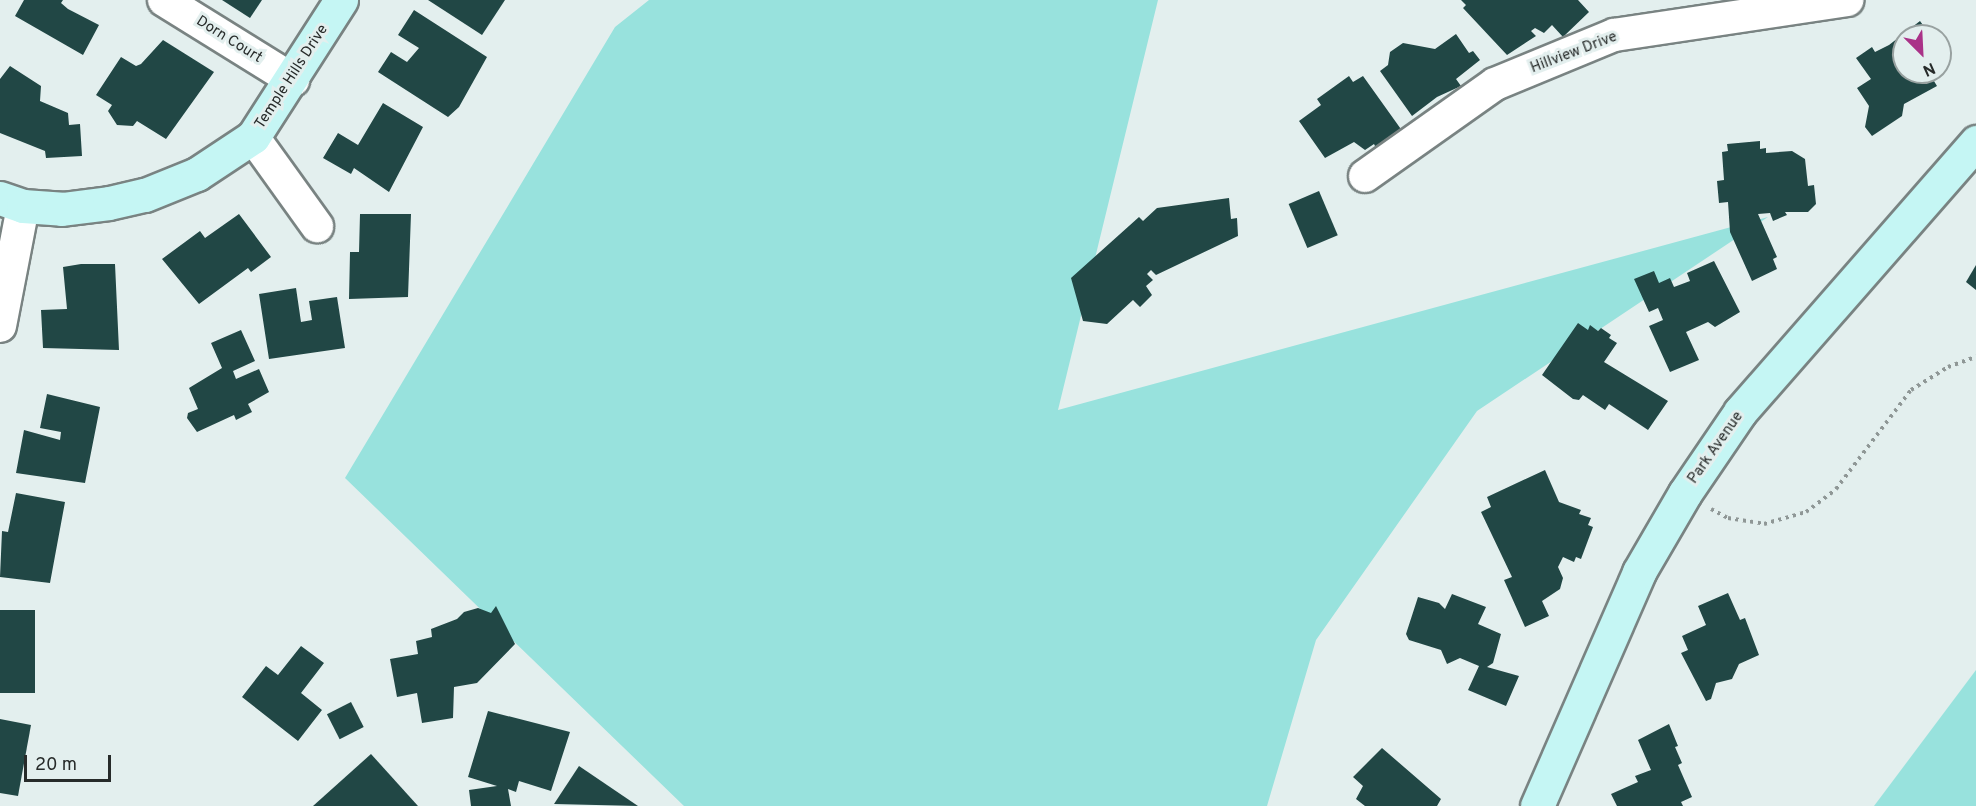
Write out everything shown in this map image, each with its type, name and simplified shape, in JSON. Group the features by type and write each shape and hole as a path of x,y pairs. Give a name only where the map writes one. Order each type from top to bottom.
{"main road":[{"name":"Temple Hills Drive","path":"11,202 62,209 145,195 197,174 253,137 293,80 341,0"},
{"name":"Park Avenue","path":"1537,806 1639,572 1685,493 1740,412 1976,142"}],"street":[{"name":"Dorn Court","path":"164,0 293,80"},
{"name":"Hillview Drive","path":"1365,176 1495,84 1614,35 1847,0"},
{"path":"253,137 317,226"},
{"path":"0,326 11,202"}],"path":[{"path":"1685,493 1728,518 1755,523 1764,524 1806,512 1836,489 1911,390 1948,367 1976,357"}],"shaded area":[{"path":"649,0 1158,0 1058,410 1768,217 1477,411 1316,640 1267,806 684,806 345,478 615,27"},
{"path":"1976,670 1976,806 1874,806"}],"building":[{"path":"24,0 63,0 61,3 68,9 99,25 83,55 15,16"},
{"path":"222,0 262,0 250,18"},
{"path":"428,0 505,0 482,35"},
{"path":"1461,0 1578,0 1589,12 1563,37 1552,25 1544,33 1535,28 1531,31 1536,36 1507,55 1463,8 1466,5"},
{"path":"414,10 487,57 459,107 448,117 378,72 391,52 407,62 419,48 398,35"},
{"path":"1456,34 1469,53 1473,51 1480,60 1456,79 1461,86 1437,97 1412,116 1380,71 1388,65 1390,52 1403,43 1435,49"},
{"path":"163,40 214,72 166,139 137,121 133,126 117,125 108,111 112,105 96,95 121,57 136,66 141,64"},
{"path":"1892,43 1892,84 1936,84 1937,86 1904,104 1902,116 1872,136 1865,127 1869,106 1857,88 1871,79 1856,58 1872,47 1875,52"},
{"path":"10,66 41,86 40,101 68,113 69,125 80,124 82,156 46,158 45,151 0,133 0,79"},
{"path":"1349,76 1353,82 1363,76 1403,132 1376,148 1374,144 1365,150 1354,142 1325,158 1299,121 1321,105 1317,99"},
{"path":"383,103 423,127 389,192 354,168 351,174 323,158 338,133 358,145"},
{"path":"1760,141 1760,149 1766,148 1766,153 1792,151 1805,159 1808,186 1814,185 1816,204 1808,212 1785,212 1787,215 1773,221 1770,213 1758,214 1777,257 1773,259 1777,269 1752,281 1730,232 1728,202 1719,203 1717,181 1724,180 1722,152 1728,151 1727,144"},
{"path":"1319,191 1338,235 1307,248 1289,204"},
{"path":"1229,198 1231,219 1237,218 1238,236 1156,275 1151,270 1147,274 1153,280 1146,286 1152,295 1140,307 1133,300 1107,324 1083,321 1071,278 1139,217 1143,221 1157,208"},
{"path":"239,214 271,257 251,272 248,268 199,304 162,259 200,231 205,238"},
{"path":"360,214 411,214 408,297 349,299 350,252 359,252"},
{"path":"1714,261 1740,312 1715,327 1708,322 1686,332 1699,360 1670,372 1649,326 1663,320 1658,308 1649,312 1634,279 1654,271 1659,283 1670,278 1674,287 1690,281 1687,273"},
{"path":"81,264 115,264 119,350 43,348 41,310 67,309 63,267"},
{"path":"1976,265 1976,290 1966,282"},
{"path":"296,288 301,322 312,320 309,301 337,297 345,348 269,359 259,294"},
{"path":"1578,323 1588,330 1590,325 1598,331 1601,328 1611,335 1609,338 1617,343 1604,362 1668,401 1648,430 1609,404 1605,410 1583,395 1579,400 1573,399 1542,375"},
{"path":"241,330 255,361 233,371 236,379 259,369 269,392 248,404 252,412 236,420 234,415 197,432 187,418 188,413 198,409 189,388 222,368 211,343"},
{"path":"47,394 100,407 85,483 16,473 24,430 60,440 61,432 40,428"},
{"path":"1545,470 1559,502 1581,510 1579,514 1591,518 1588,525 1593,527 1581,559 1576,557 1574,562 1563,557 1558,567 1563,578 1560,589 1542,601 1549,616 1525,627 1504,580 1512,577 1481,512 1491,507 1487,497"},
{"path":"16,493 65,502 50,583 0,577 2,531 8,532"},
{"path":"1728,593 1740,620 1745,618 1759,655 1739,664 1732,679 1716,683 1711,699 1706,701 1681,653 1688,650 1682,636 1706,625 1698,606"},
{"path":"1452,594 1486,607 1478,624 1501,634 1493,663 1487,667 1519,676 1506,706 1468,690 1479,666 1460,658 1447,664 1441,650 1409,640 1406,634 1418,597 1439,603 1445,609"},
{"path":"496,606 515,644 477,683 454,687 453,718 422,723 417,693 397,697 390,659 418,654 416,641 432,637 431,629 457,619 464,612 478,608 491,613"},
{"path":"0,610 35,610 35,693 0,693"},
{"path":"301,646 324,663 301,693 322,710 298,741 242,697 266,666 278,675"},
{"path":"351,702 364,727 340,739 327,714"},
{"path":"488,711 570,732 551,791 519,781 516,792 508,789 511,806 471,806 469,790 497,786 468,777"},
{"path":"0,719 31,725 18,796 0,793"},
{"path":"1669,724 1682,763 1678,765 1692,797 1681,802 1683,806 1617,806 1611,794 1638,782 1635,776 1651,770 1638,740"},
{"path":"1382,748 1441,799 1437,806 1365,806 1356,799 1363,786 1353,777"},
{"path":"371,754 418,806 313,806"},
{"path":"579,766 638,806 554,804"}]}
